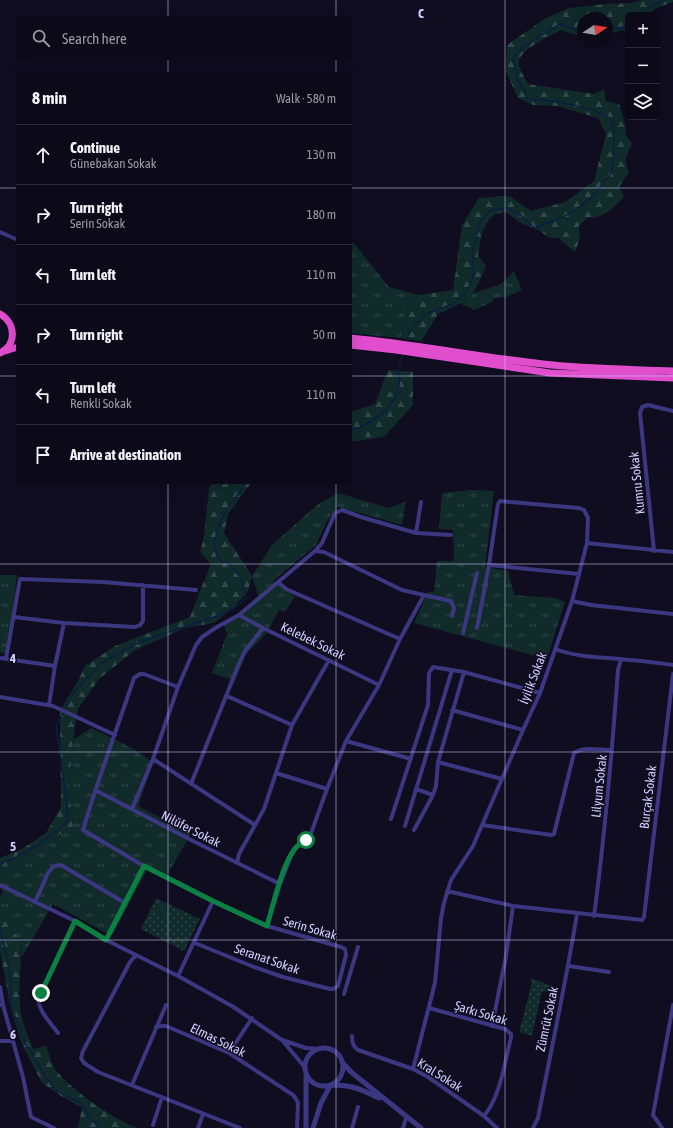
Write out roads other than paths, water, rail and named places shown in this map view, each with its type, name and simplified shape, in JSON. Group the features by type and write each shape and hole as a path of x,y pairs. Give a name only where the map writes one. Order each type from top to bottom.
{"highway":[{"path":"0,314 16,325"},
{"path":"2,352 11,342 13,336 13,330 7,319"},
{"path":"352,338 396,347"},
{"path":"352,345 396,347 559,366 673,371"},
{"path":"2,352 16,348"},
{"path":"414,349 550,373 673,378"}],"street":[{"path":"0,232 16,239"},
{"name":"Kumru Sokak","path":"654,551 640,413 642,407 648,405 673,411"},
{"name":"İyilik Sokak","path":"413,1069 435,983 441,918 451,880 473,846 540,693 580,574 587,543 588,518 584,510 579,508 505,500 500,501 498,504 489,565"},
{"path":"416,533 421,502"},
{"path":"132,809 153,758 178,686 196,645 202,637 239,615 279,583 315,551 322,543 335,513 342,510 416,533 451,535"},
{"path":"587,543 673,552"},
{"path":"315,551 324,552 402,590 451,601 454,608 452,616"},
{"path":"477,628 489,565 580,574"},
{"path":"463,633 477,573"},
{"path":"6,658 20,580 143,584 196,590"},
{"path":"279,583 286,589 400,639"},
{"path":"14,617 64,623 135,627 140,625 143,621 143,584"},
{"path":"267,926 280,884 293,851 310,836 346,741 379,685 400,639 424,595"},
{"path":"572,601 591,605 673,614"},
{"name":"Kelebek Sokak","path":"239,615 379,685"},
{"path":"51,705 55,666 64,623"},
{"path":"192,784 245,651 263,628"},
{"path":"555,649 565,653 590,657 673,665"},
{"path":"0,658 55,666"},
{"name":"Lilyum Sokak","path":"594,916 612,750 618,670 621,659"},
{"path":"237,863 239,854 264,809 292,725 329,660"},
{"path":"391,819 428,705 429,673 433,667 464,672 540,693"},
{"path":"405,826 452,670"},
{"path":"414,830 433,796 436,786 438,762 464,672"},
{"path":"95,790 134,678 140,674 144,674 178,686"},
{"name":"Burçak Sokak","path":"594,916 642,920 644,917 673,674"},
{"path":"227,696 292,725"},
{"path":"0,697 51,705 115,735"},
{"path":"452,710 523,730"},
{"path":"346,741 411,759"},
{"path":"482,825 548,835 554,834 574,753 579,750 586,749 612,750"},
{"path":"153,758 255,825"},
{"path":"438,762 502,779"},
{"path":"276,773 327,789"},
{"path":"416,789 433,796"},
{"name":"Nilüfer Sokak","path":"95,790 280,884"},
{"name":"Serin Sokak","path":"95,790 83,830 144,866 213,901 267,926 345,949 346,955 338,986 333,989"},
{"path":"35,902 48,873 54,866 61,865 125,903"},
{"path":"106,940 144,866"},
{"path":"0,885 75,921 106,940 178,976 252,1018 282,1040 303,1065 305,1073 314,1084 319,1086 348,1085 386,1101"},
{"path":"448,892 513,906 594,916"},
{"path":"178,976 213,901"},
{"path":"492,1026 506,956 513,906"},
{"name":"Zümrüt Sokak","path":"533,1128 538,1118 552,1041 569,966 577,914"},
{"path":"58,1033 39,1007 38,1000 75,921"},
{"name":"Seranat Sokak","path":"194,943 283,977 333,989"},
{"path":"344,994 358,947"},
{"path":"136,955 130,962 86,1044 81,1058 84,1063 98,1072 240,1128"},
{"path":"569,966 609,972"},
{"path":"0,987 2,1005 23,1077 31,1117 54,1128"},
{"path":"132,1085 166,1005"},
{"path":"662,1128 653,1115 673,1005"},
{"name":"Şarkı Sokak","path":"429,1008 509,1031 511,1038 498,1090 490,1108 484,1116"},
{"path":"229,1053 252,1018"},
{"name":"Elmas Sokak","path":"156,1027 166,1026 229,1053 296,1099 298,1103 297,1128"},
{"name":"Kral Sokak","path":"352,1036 354,1047 358,1050 413,1069 428,1077 484,1116 498,1128"},
{"path":"282,1040 306,1048 325,1048 336,1052 351,1072 420,1128"},
{"path":"0,1041 13,1041"},
{"path":"306,1128 306,1059 310,1054 320,1048"},
{"path":"313,1128 321,1103 331,1085 340,1078 342,1073 342,1062"},
{"path":"153,1126 162,1097"},
{"path":"352,1128 358,1107"},
{"path":"198,1128 203,1114"},
{"path":"402,1128 406,1118"}],"waterway":[{"path":"644,12 651,6 665,0"},
{"path":"406,342 409,333 425,314 453,304 467,291 474,274 472,254 480,222 491,210 507,208 522,216 534,228 554,221 582,206 590,199 610,175 614,148 613,123 610,119 607,116 587,108 556,102 528,99 517,77 513,57 527,44 560,24 577,31"},
{"path":"613,29 621,28 625,26"},
{"path":"352,430 366,424 388,408 397,393 399,384 399,366 403,353"},
{"path":"0,864 36,846 53,834 68,820 56,726 73,693 102,663 136,644 220,615 237,606 246,598 241,578 229,564 218,559 214,543 221,520 246,484"},
{"path":"0,928 7,956 11,985 11,1006 25,1042 55,1090 81,1103 91,1119 100,1128"}]}
